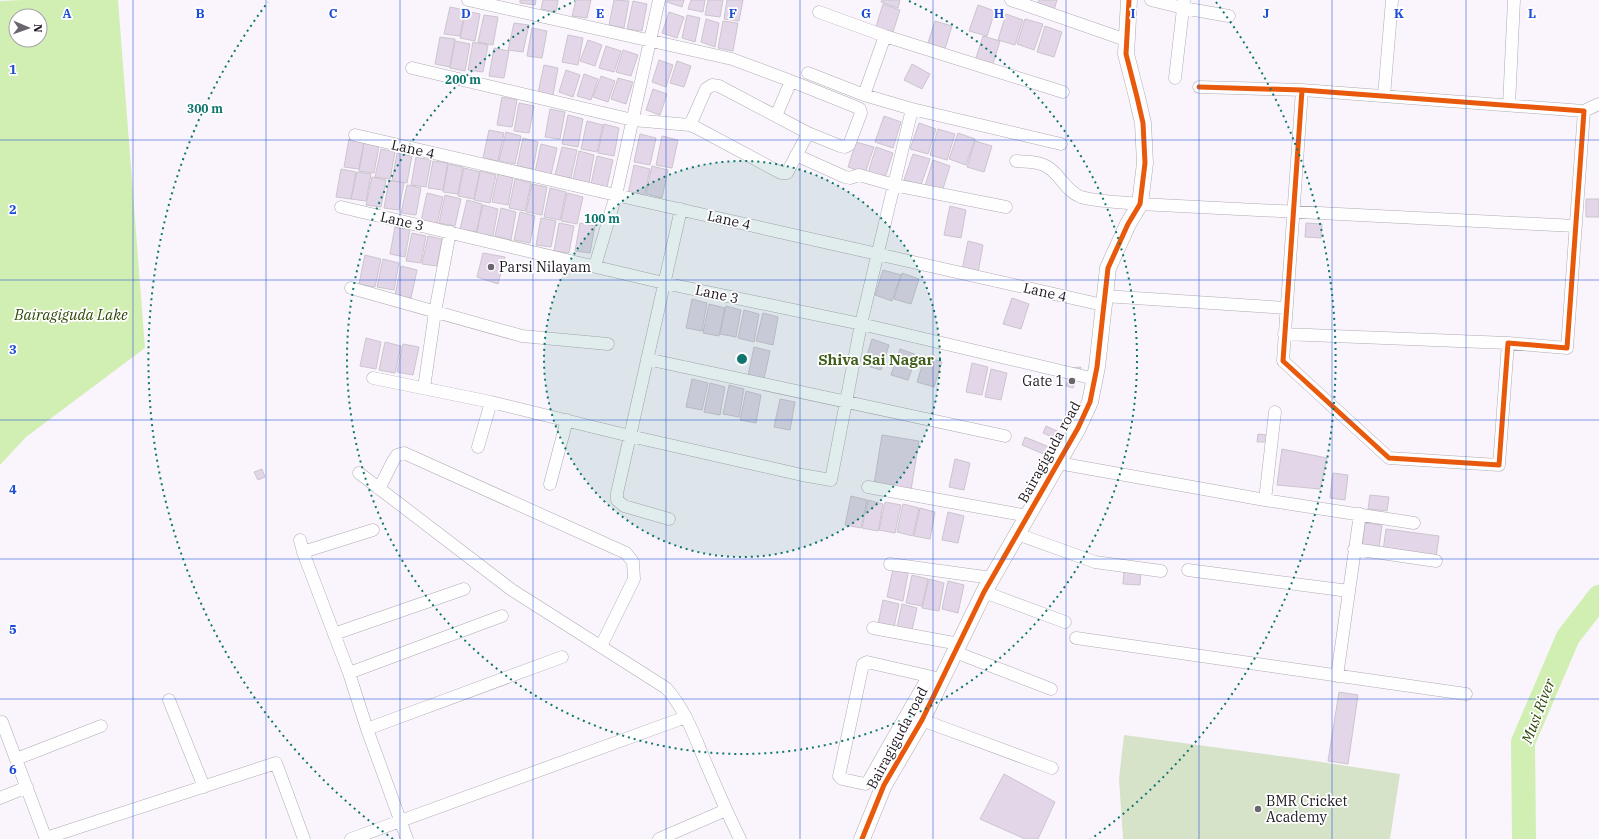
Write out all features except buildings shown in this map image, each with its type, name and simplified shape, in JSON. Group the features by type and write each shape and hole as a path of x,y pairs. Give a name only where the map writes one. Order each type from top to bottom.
{"street":[{"path":"468,0 650,42 732,59 860,109 861,113 849,145 845,147 808,133 719,86 712,85 706,88 690,125"},
{"path":"595,266 616,196 659,0"},
{"path":"1011,0 1126,40"},
{"name":"Bairagiguda road","path":"862,839 884,784 922,720 934,678 957,648 988,585 1078,428 1090,402 1095,379 1103,300 1108,268 1128,224 1140,204 1145,163 1143,123 1126,54 1129,0"},
{"path":"1151,0 1183,4 1229,16"},
{"path":"1384,96 1392,0"},
{"path":"1509,105 1514,0"},
{"path":"1175,78 1183,4"},
{"path":"819,12 885,36 1062,92"},
{"path":"864,94 885,36"},
{"path":"412,68 633,120 690,125 781,173 787,173 808,133"},
{"path":"808,73 864,94 912,109 1061,144"},
{"path":"776,116 791,81"},
{"path":"1200,87 1302,90 1584,111 1599,104"},
{"path":"1302,90 1283,361 1389,458 1499,465 1508,344"},
{"path":"373,378 491,402 630,436 802,475 831,480 861,324 912,109"},
{"path":"1284,334 1567,348 1584,111"},
{"name":"Lane 4","path":"355,135 616,196 681,209 877,254 1103,300 1286,308"},
{"path":"796,155 845,177 850,178 859,175 894,185 1006,208"},
{"path":"1016,161 1040,164 1049,168 1067,187 1080,196 1140,204 1576,226"},
{"name":"Lane 3","path":"341,207 664,283 861,324 1095,379"},
{"path":"669,519 624,506 617,500 617,493 681,209"},
{"path":"424,388 435,312 450,232"},
{"path":"351,288 522,336 608,344"},
{"path":"647,359 1005,436"},
{"path":"478,447 491,402"},
{"path":"1265,500 1275,412"},
{"path":"550,484 567,420"},
{"path":"379,488 397,455 404,453 626,553 633,562 634,579 601,646"},
{"path":"1058,463 1265,500 1414,523"},
{"path":"359,473 512,590 666,688 677,700 686,717 740,839"},
{"path":"868,487 1028,516"},
{"path":"1337,676 1360,514"},
{"path":"303,552 373,530"},
{"path":"1017,534 1095,562 1161,571"},
{"path":"300,540 303,552 349,673 367,730 407,839"},
{"path":"1354,550 1436,561"},
{"path":"890,564 988,585 1066,622"},
{"path":"1188,570 1349,591"},
{"path":"334,634 464,589"},
{"path":"349,673 502,616"},
{"path":"873,628 957,648 1051,689"},
{"path":"1076,638 1466,694"},
{"path":"367,730 562,657"},
{"path":"867,662 934,678 891,741 868,782 862,784 842,779 839,776 863,664 867,662"},
{"path":"169,700 204,787"},
{"path":"351,839 686,717"},
{"path":"922,720 1052,768"},
{"path":"0,723 2,722 46,838 276,763 304,839"},
{"path":"16,759 101,726"},
{"path":"891,741 905,749"},
{"path":"0,798 27,787"},
{"path":"660,839 726,810"}],"shaded area":[{"name":"BMR Cricket Academy","path":"1124,735 1400,774 1390,839 1123,839 1119,779"}],"water":[{"name":"Bairagiguda Lake","path":"118,0 145,348 26,437 0,465 0,1"}],"waterway":[{"name":"Musi River","path":"1524,839 1523,742 1568,637 1599,597"}],"cycle path":[{"path":"862,839 884,785 922,720 984,592 1078,428 1090,402 1097,367 1108,268 1128,224 1140,204 1145,163 1143,123 1126,54 1129,0"},
{"path":"1199,87 1302,90 1584,111 1567,348 1508,343 1499,465 1389,458 1283,361 1302,90"}],"place":[{"name":"Parsi Nilayam","path":"491,267"},
{"name":"Gate 1","path":"1072,381"},
{"name":"BMR Cricket Academy","path":"1258,809"}],"district":[{"name":"Shiva Sai Nagar","path":"876,359"}]}
